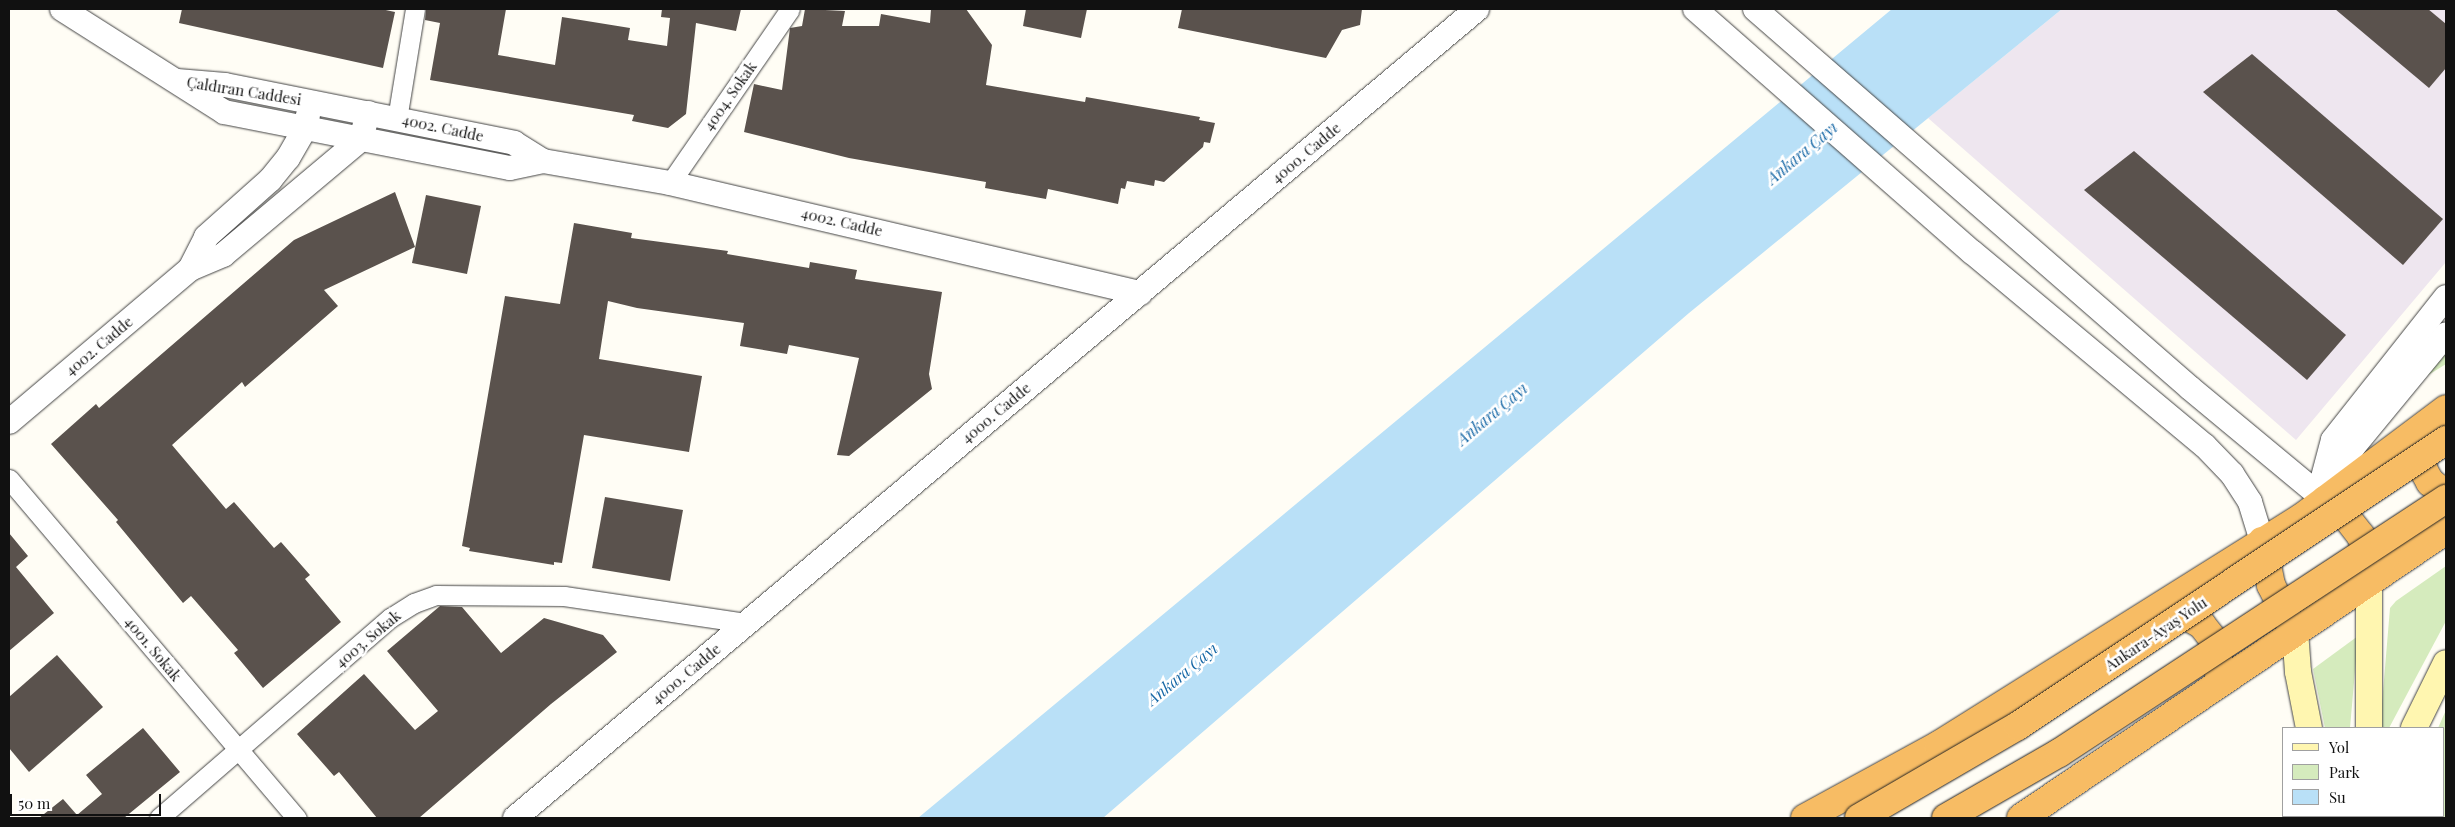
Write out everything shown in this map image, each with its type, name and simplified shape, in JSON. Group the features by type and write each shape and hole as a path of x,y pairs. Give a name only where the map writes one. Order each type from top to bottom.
{"highway":[{"path":"1805,818 1939,745 2153,611 2326,500 2445,410"},
{"path":"2445,410 2425,434 2420,447 2424,471 2430,482 2446,494"},
{"name":"Ankara-Ayaş Yolu","path":"1859,818 2018,726 2446,440"},
{"path":"1946,818 2060,753 2446,499"},
{"path":"2326,500 2347,518 2361,536 2369,563 2369,582"},
{"path":"2021,818 2214,689 2295,630 2446,530"},
{"path":"2262,541 2274,594 2295,630"},
{"path":"2153,611 2179,612 2207,632 2218,655 2219,672 2214,689"}],"main road":[{"path":"2369,582 2369,727"},
{"path":"2295,630 2298,672 2309,727"},
{"path":"2414,727 2446,663"}],"street":[{"name":"Çaldıran Caddesi","path":"62,9 224,112 305,128"},
{"path":"397,119 415,9"},
{"name":"4004. Sokak","path":"670,183 790,9"},
{"name":"4000. Cadde","path":"515,818 1477,9"},
{"path":"1695,9 1880,172 2205,446 2232,474 2250,502 2262,541"},
{"path":"1755,9 1813,57 2190,388 2326,500"},
{"name":"Çaldıran Caddesi","path":"178,81 225,85 311,101"},
{"name":"4002. Cadde","path":"190,269 206,237 270,180 288,158 305,128 311,101 514,143 543,161"},
{"path":"362,139 368,113"},
{"name":"4002. Cadde","path":"305,128 510,168 543,161 670,183 1140,293"},
{"name":"4002. Cadde","path":"9,422 190,269 224,255 362,139"},
{"path":"2326,500 2322,481 2333,440 2446,297"},
{"path":"2326,500 2353,447 2446,334"},
{"name":"4001. Sokak","path":"9,479 297,818"},
{"name":"4003. Sokak","path":"159,818 390,618 414,603 436,595 564,596 747,623"}],"shaded area":[{"path":"2062,9 2446,9 2446,262 2296,440 1928,118"}],"green space":[{"path":"2446,349 2446,364 2422,379"},
{"path":"2446,566 2446,621 2390,727 2380,727 2390,608 2396,601"},
{"path":"2358,636 2350,727 2325,727 2313,669"},
{"path":"2446,710 2446,818 2407,818 2445,817 2445,727 2438,727"}],"water":[{"name":"Ankara Çayı","path":"1892,9 2062,9 1689,313 1103,818 918,818"}],"building":[{"path":"182,9 381,9 395,12 383,68 179,23"},
{"path":"426,9 506,9 498,55 555,65 562,17 630,28 628,40 667,46 670,18 661,17 662,9 741,9 736,31 696,23 686,114 668,128 632,121 634,115 430,80 440,23 425,20"},
{"path":"805,9 845,11 842,26 879,26 881,14 930,23 931,9 966,9 992,45 986,85 1085,102 1086,97 1200,117 1199,120 1215,123 1210,143 1204,142 1203,147 1164,182 1155,180 1154,186 1127,181 1125,189 1121,188 1118,204 1048,189 1046,199 985,188 986,182 849,158 744,132 754,84 782,90 790,28 802,26"},
{"path":"1026,9 1087,9 1081,38 1023,26"},
{"path":"1182,9 1362,9 1360,25 1342,30 1326,58 1178,28"},
{"path":"2335,9 2428,9 2446,24 2446,68 2429,88"},
{"path":"2252,54 2443,219 2403,265 2203,92"},
{"path":"2134,151 2346,335 2307,380 2084,190"},
{"path":"395,192 415,247 324,290 338,306 245,387 242,382 172,445 226,509 234,502 274,548 281,542 310,575 305,579 341,622 263,688 234,653 238,650 191,596 183,603 116,522 118,520 51,444 96,404 99,408 294,240"},
{"path":"426,195 481,206 467,274 412,263"},
{"path":"574,223 632,233 631,238 728,251 727,254 809,268 810,262 857,270 855,279 942,292 929,374 932,389 849,456 837,455 859,358 789,345 787,354 740,346 744,323 637,308 608,301 599,359 702,376 689,452 584,435 562,563 554,562 554,565 469,551 470,548 462,546 505,296 560,304"},
{"path":"605,497 683,510 670,581 592,568"},
{"path":"9,533 28,556 16,567 54,613 9,651"},
{"path":"440,606 462,607 501,653 544,618 603,635 617,652 551,704 419,818 377,818 339,772 334,776 297,734 364,674 415,730 438,711 387,651"},
{"path":"57,655 103,707 29,772 9,748 9,697"},
{"path":"143,728 180,772 124,818 39,818 63,799 77,815 102,794 86,775"}]}
